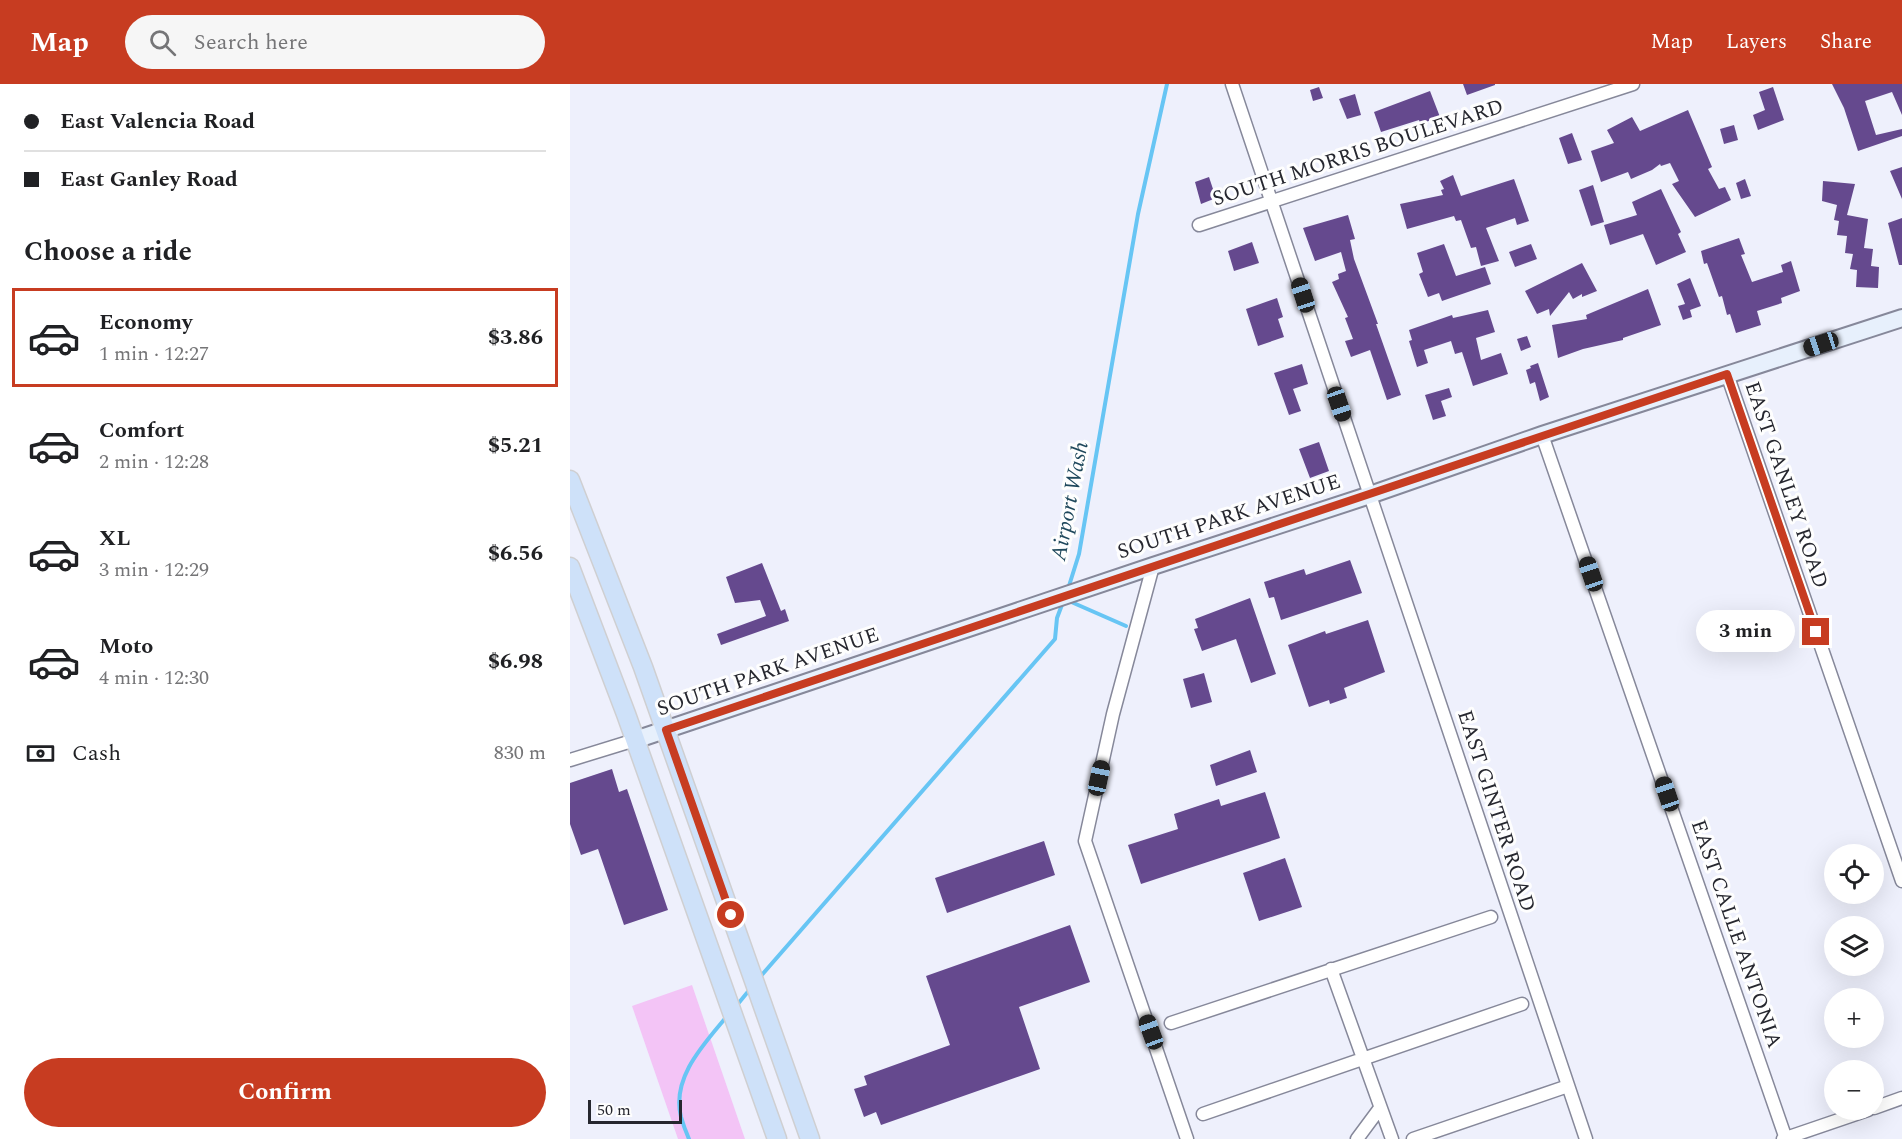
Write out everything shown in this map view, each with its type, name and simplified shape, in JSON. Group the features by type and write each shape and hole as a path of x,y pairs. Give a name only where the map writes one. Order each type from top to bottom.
{"main road":[{"name":"SOUTH PARK AVENUE","path":"635,740 1370,495 1542,435 1902,318"},
{"path":"570,480 666,730 810,1139"},
{"path":"570,567 601,645 777,1139"}],"street":[{"name":"EAST GINTER ROAD","path":"1232,84 1586,1139"},
{"name":"SOUTH MORRIS BOULEVARD","path":"1199,225 1633,84"},
{"name":"EAST GANLEY ROAD","path":"1727,374 1902,881"},
{"name":"EAST CALLE ANTONIA","path":"1542,435 1785,1139"},
{"path":"1153,566 1113,714 1085,841 1187,1139"},
{"name":"SOUTH PARK AVENUE","path":"570,760 635,740"},
{"path":"1171,1023 1491,917"},
{"path":"1331,969 1392,1139"},
{"path":"1203,1114 1522,1004"},
{"path":"1413,1139 1568,1086"},
{"path":"1884,1104 1902,1098"},
{"path":"1357,1139 1380,1108"},
{"path":"1785,1139 1839,1120"}],"shaded area":[{"path":"692,985 745,1139 678,1139 632,1006"}],"building":[{"path":"1463,84 1495,84 1495,85 1467,95"},
{"path":"1832,84 1902,84 1902,115 1892,92 1865,101 1876,135 1902,129 1902,136 1858,151 1844,108"},
{"path":"1319,87 1323,98 1313,101 1310,90"},
{"path":"1773,87 1784,120 1758,130 1753,115 1765,110 1759,92"},
{"path":"1430,91 1440,117 1420,124 1419,120 1381,132 1374,112"},
{"path":"1355,94 1361,115 1347,119 1339,99"},
{"path":"1688,110 1712,167 1708,169 1719,189 1725,187 1731,200 1695,217 1672,184 1679,181 1670,163 1661,166 1660,164 1631,179 1628,172 1601,182 1591,151 1614,143 1607,130 1632,117 1640,131"},
{"path":"1734,125 1738,140 1724,144 1720,129"},
{"path":"1572,133 1582,160 1568,164 1559,138"},
{"path":"1902,167 1902,199 1890,171"},
{"path":"1453,175 1461,196 1514,179 1529,221 1517,225 1515,218 1486,228 1499,261 1481,266 1476,247 1471,248 1461,220 1456,221 1454,216 1407,229 1400,204 1443,195 1441,190 1444,189 1440,181"},
{"path":"1209,177 1216,198 1201,204 1195,182"},
{"path":"1745,179 1751,196 1741,199 1736,183"},
{"path":"1823,181 1855,184 1847,215 1868,219 1864,248 1873,249 1871,266 1879,267 1878,288 1856,287 1857,270 1850,269 1853,254 1845,253 1847,236 1837,235 1839,221 1834,220 1837,205 1822,201"},
{"path":"1593,185 1604,222 1591,226 1579,190"},
{"path":"1661,189 1681,232 1678,234 1686,252 1656,265 1643,234 1610,245 1604,225 1637,215 1632,202"},
{"path":"1348,215 1355,239 1350,240 1354,259 1401,395 1387,400 1370,350 1351,357 1345,341 1353,339 1345,318 1348,317 1332,282 1339,279 1338,274 1346,271 1341,252 1315,261 1303,228"},
{"path":"1902,218 1902,265 1899,265 1888,223"},
{"path":"1739,238 1745,254 1741,255 1752,282 1783,272 1781,265 1791,261 1800,291 1781,298 1782,303 1757,311 1761,325 1736,333 1730,314 1727,315 1722,296 1719,297 1707,263 1704,264 1701,251"},
{"path":"1252,242 1259,263 1234,271 1228,251"},
{"path":"1444,244 1456,276 1485,267 1491,284 1442,301 1439,293 1428,297 1419,274 1423,272 1417,253"},
{"path":"1531,244 1537,259 1515,267 1509,252"},
{"path":"1582,263 1597,291 1582,297 1582,294 1573,299 1569,292 1550,316 1549,309 1537,314 1525,291"},
{"path":"1690,278 1701,306 1690,310 1692,317 1683,320 1678,306 1685,304 1677,284"},
{"path":"1648,289 1661,325 1623,338 1623,340 1583,349 1558,358 1552,325 1587,319 1586,315"},
{"path":"1277,298 1283,317 1278,319 1284,337 1258,346 1246,309"},
{"path":"1488,310 1495,332 1476,338 1481,360 1501,353 1508,374 1473,386 1462,352 1455,354 1451,341 1424,350 1428,363 1417,367 1409,341 1412,340 1409,330 1452,315 1453,318"},
{"path":"1527,336 1531,347 1521,351 1517,339"},
{"path":"1538,363 1549,397 1540,401 1535,382 1530,384 1526,370"},
{"path":"1302,364 1308,384 1293,389 1301,411 1289,415 1274,373"},
{"path":"1449,388 1452,397 1441,401 1446,416 1433,420 1425,395"},
{"path":"1319,442 1329,471 1310,478 1299,449"},
{"path":"1350,560 1362,593 1281,620 1274,597 1269,598 1264,582 1304,569 1306,575"},
{"path":"762,563 781,611 785,609 789,621 721,645 717,634 766,616 760,600 735,603 726,577"},
{"path":"1250,598 1276,674 1251,683 1236,639 1202,651 1194,629 1198,628 1195,619"},
{"path":"1368,620 1385,672 1344,688 1347,698 1330,704 1329,700 1309,707 1288,645 1325,631 1326,634"},
{"path":"1204,673 1212,702 1191,708 1183,679"},
{"path":"1250,750 1257,772 1216,786 1210,765"},
{"path":"612,769 619,792 627,789 668,910 624,925 598,849 581,855 570,824 570,783"},
{"path":"1265,792 1280,838 1141,884 1128,845 1178,829 1174,814 1219,799 1221,806"},
{"path":"1044,841 1055,875 947,913 935,878"},
{"path":"1285,858 1302,907 1259,921 1243,873"},
{"path":"1070,925 1090,982 1019,1007 1040,1069 881,1125 876,1112 864,1117 854,1089 867,1085 864,1076 950,1045 926,976"}],"waterway":[{"name":"Airport Wash","path":"1068,589 1079,554 1138,214 1167,84"},
{"path":"1069,601 1126,626"},
{"name":"Airport Wash","path":"760,977 1055,639 1057,618 1063,602"},
{"path":"737,1005 751,988"},
{"path":"689,1139 681,1117 679,1102 685,1075 700,1049 728,1015"}],"route":[{"path":"731,915 666,730 1727,374 1816,632"}]}
